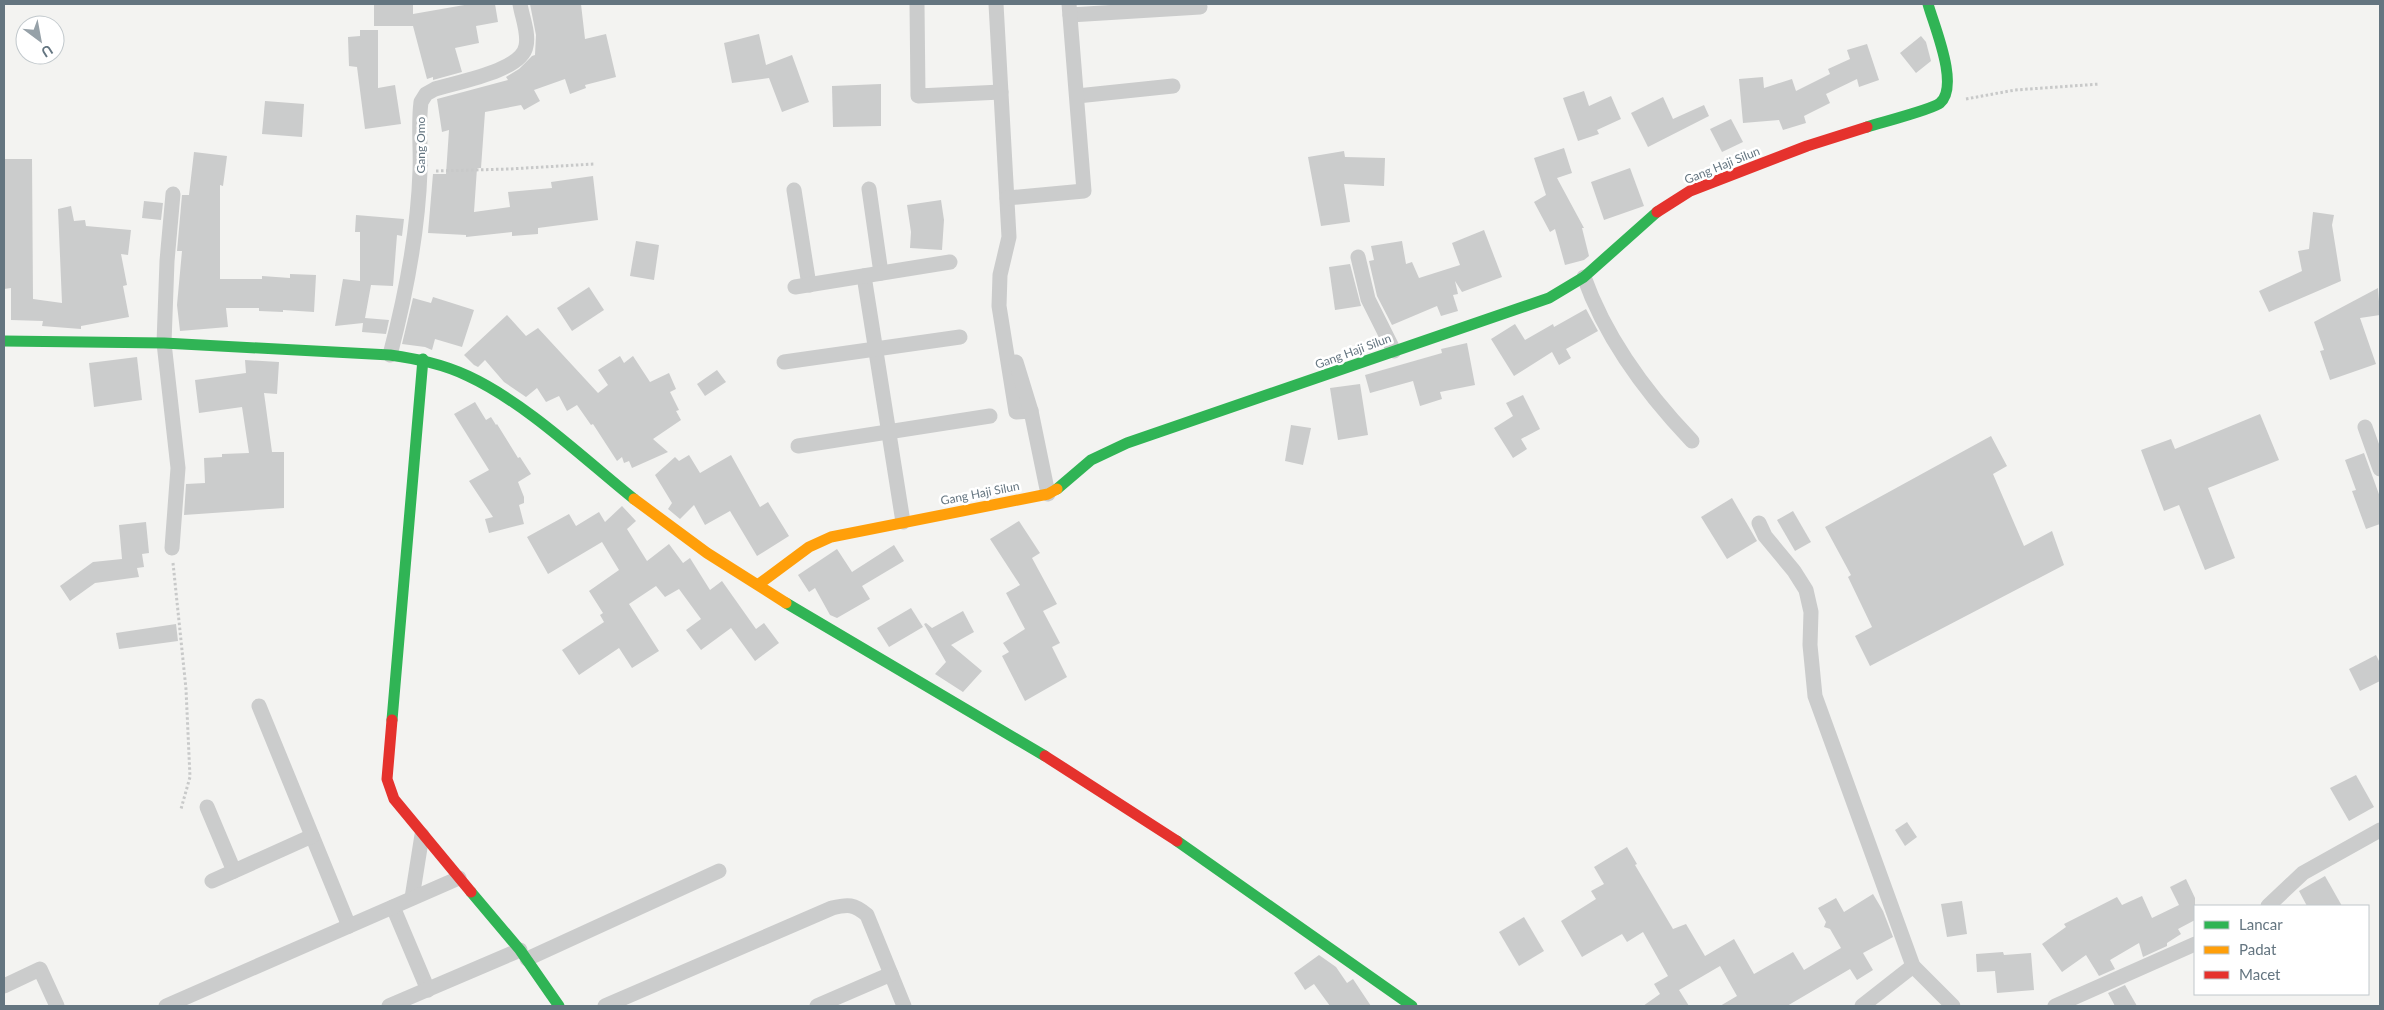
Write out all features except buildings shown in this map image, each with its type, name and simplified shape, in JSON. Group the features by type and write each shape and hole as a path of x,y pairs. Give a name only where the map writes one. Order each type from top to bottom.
{"street":[{"name":"Gang Omo","path":"390,355 408,277 420,171 420,108 422,97 434,89 510,66 522,57 527,44 520,4"},
{"path":"917,4 918,96 1001,92"},
{"path":"996,4 1009,237 1000,275 999,306 1031,411 1048,494"},
{"path":"1928,4 1949,79 1948,92 1940,104"},
{"path":"1007,198 1084,191 1070,9 1200,7"},
{"path":"1076,96 1173,86"},
{"name":"Gang Haji Silun","path":"759,584 819,542 903,522 1048,494 1091,460 1127,443 1549,298 1584,277 1656,213 1690,191 1807,146 1940,104"},
{"path":"869,189 881,273"},
{"path":"794,190 802,286 950,262"},
{"path":"172,548 178,468 164,343 167,261 174,194"},
{"path":"1358,257 1368,298 1394,351"},
{"path":"864,276 903,522"},
{"path":"1584,277 1593,301 1612,338 1663,411 1692,440"},
{"path":"784,362 960,337"},
{"path":"4,341 164,343 390,355 423,359 461,372 492,387 700,547 821,625 896,667 1087,782 1208,861 1412,1006"},
{"path":"423,359 386,771 394,799 422,835 523,954 559,1006"},
{"path":"798,446 990,416"},
{"path":"2365,427 2380,470"},
{"path":"1759,523 1765,536 1794,571 1806,590 1811,612 1810,645 1816,696 1913,966 1953,1006"},
{"path":"259,706 349,926"},
{"path":"207,807 234,871"},
{"path":"2269,905 2303,873 2380,830"},
{"path":"412,898 422,835"},
{"path":"212,881 312,836"},
{"path":"389,1006 523,954 719,871"},
{"path":"166,1006 459,878"},
{"path":"605,1006 832,908 847,904 857,907 867,915 904,1006"},
{"path":"393,907 428,990"},
{"path":"2055,1006 2194,944"},
{"path":"1862,1006 1913,966"},
{"path":"4,986 40,969 57,1006"},
{"path":"816,1006 891,974"}],"path":[{"path":"1940,104 2015,90 2100,84"},
{"path":"420,171 509,169 594,164"},
{"path":"172,548 186,689 190,777 180,809"}],"traffic: fast":[{"path":"1867,127 1936,106 1945,95 1947,70 1928,4"},
{"path":"1057,489 1091,460 1127,443 1549,298 1584,277 1657,212"},
{"path":"4,341 164,343 390,355 430,362 468,376 490,387 511,401 554,432 634,499"},
{"path":"392,720 423,359"},
{"path":"786,603 1045,756"},
{"path":"1177,841 1412,1006"},
{"path":"471,892 520,950 559,1006"}],"traffic: slow":[{"path":"759,584 809,547 831,537 1048,494 1057,489"},
{"path":"634,499 707,553 786,603"}],"traffic: jam":[{"path":"1657,212 1690,191 1807,146 1867,127"},
{"path":"392,720 387,779 394,799 471,892"},
{"path":"1045,756 1177,841"}]}
